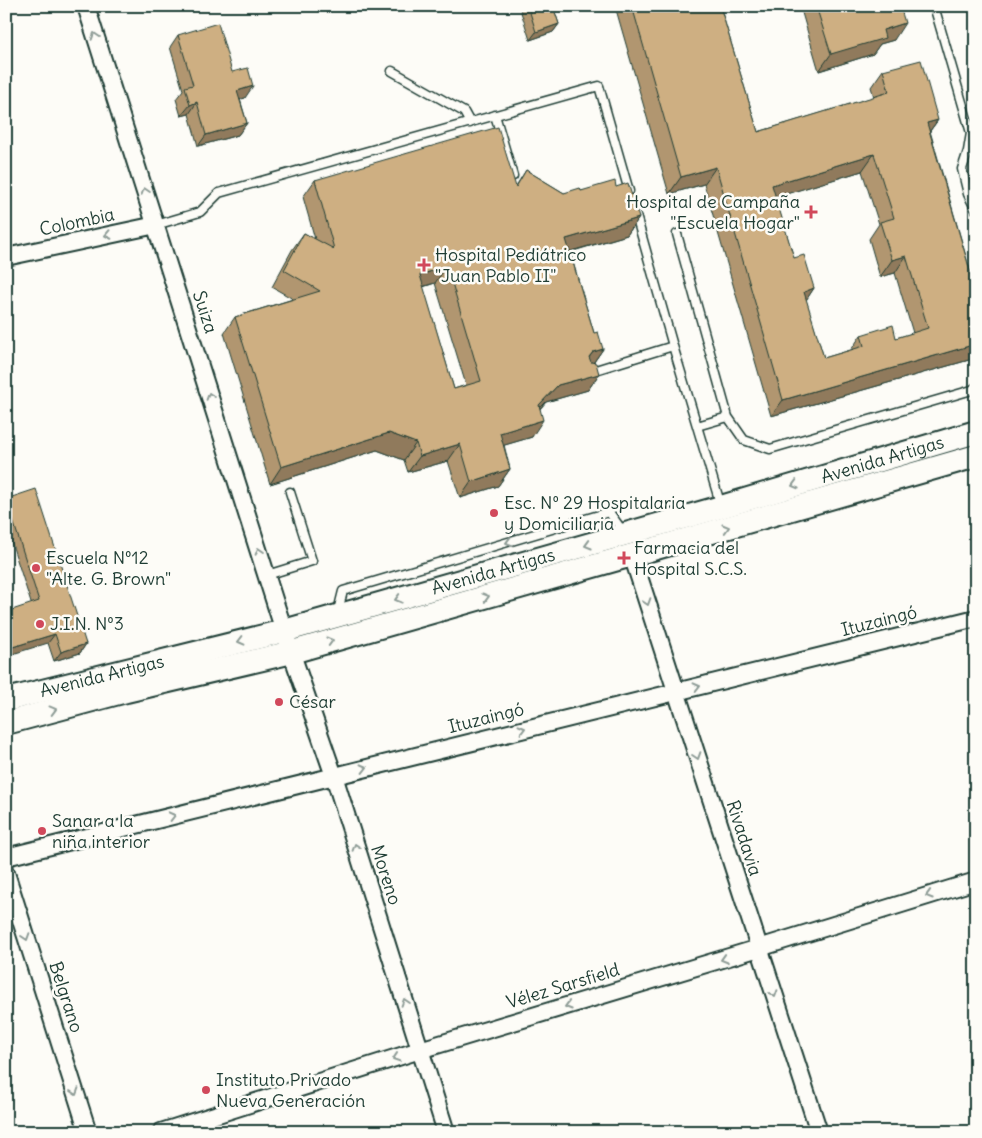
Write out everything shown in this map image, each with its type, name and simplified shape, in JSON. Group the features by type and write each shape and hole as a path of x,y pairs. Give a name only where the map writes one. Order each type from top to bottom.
{"main road":[{"name":"Avenida Artigas","path":"6,723 126,691 292,652 629,545 721,507 976,432"},
{"name":"Avenida Artigas","path":"6,700 337,616 629,545 976,456"}],"street":[{"name":"Suiza","path":"86,6 284,630"},
{"name":"Colombia","path":"6,257 156,225"},
{"name":"Rivadavia","path":"629,545 819,1132"},
{"name":"Ituzaingó","path":"6,857 976,618"},
{"name":"Moreno","path":"284,630 334,776 446,1132"},
{"name":"Belgrano","path":"6,874 88,1132"},
{"name":"Vélez Sarsfield","path":"161,1132 420,1050 976,881"}],"lane":[{"path":"934,6 973,133 962,169 968,194 976,210"},
{"path":"392,72 464,112 470,122"},
{"path":"156,225 200,212 219,193 599,86 631,197"},
{"path":"495,115 513,176"},
{"path":"634,206 721,507"},
{"path":"677,234 728,417 744,440 770,449 972,390 976,387"},
{"path":"583,374 673,346"},
{"path":"697,426 728,417"},
{"path":"267,575 312,561 290,492"}],"building":[{"path":"528,6 553,6 559,24 536,32"},
{"path":"632,6 720,6 758,132 889,92 883,70 921,60 938,120 927,123 976,291 976,344 783,400 716,167 681,177","holes":["874,154 894,218 880,222 892,260 906,256 928,328 896,338 893,325 861,335 864,346 824,358 804,292 814,288 804,255 794,258 772,185"]},
{"path":"816,6 900,6 905,23 883,30 885,38 831,54"},
{"path":"218,23 232,72 248,68 253,86 237,91 247,123 206,135 197,102 190,105 185,87 193,85 178,35"},
{"name":"Hospital Pediátrico \"Juan Pablo II\"","path":"498,127 516,187 526,170 564,193 580,188 581,191 615,181 616,187 628,183 639,218 566,239 594,333 598,332 603,349 593,352 589,357 591,362 596,363 599,374 558,385 539,405 543,420 500,433 510,469 471,482 460,444 420,456 416,443 389,433 281,467 235,317 320,291 284,270 304,233 334,249 315,180","holes":["447,266 481,381 454,389 420,275"]},
{"name":"Escuela Nº12 \"Alte. G. Brown\"","path":"36,489 86,644 61,652 55,634 6,649 6,612 39,601 6,499"}],"place":[{"name":"Hospital de Campaña \"Escuela Hogar\"","path":"811,212"},
{"name":"Hospital Pediátrico \"Juan Pablo II\"","path":"424,265"},
{"name":"Esc. Nº 29 Hospitalaria y Domiciliaria","path":"494,513"},
{"name":"Farmacia del Hospital S.C.S.","path":"624,558"},
{"name":"Escuela Nº12 \"Alte. G. Brown\"","path":"36,568"},
{"name":"J.I.N. Nº3","path":"40,624"},
{"name":"César","path":"279,702"},
{"name":"Sanar a la niña interior","path":"42,831"},
{"name":"Instituto Privado Nueva Generación","path":"206,1090"}]}
